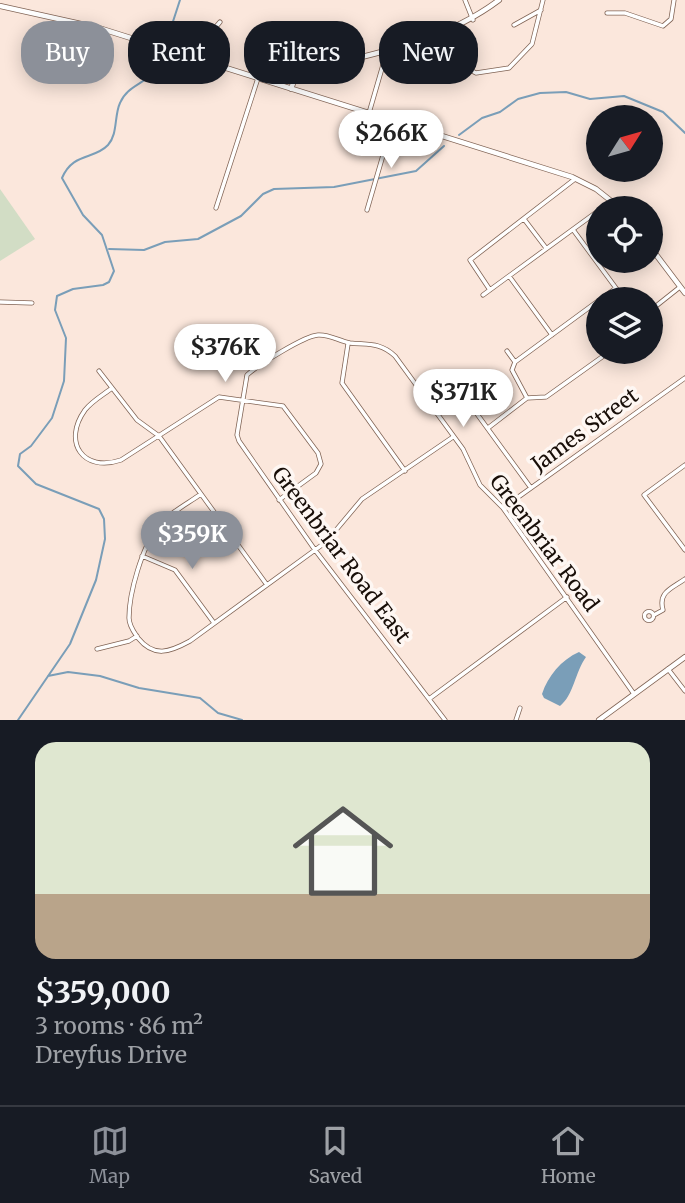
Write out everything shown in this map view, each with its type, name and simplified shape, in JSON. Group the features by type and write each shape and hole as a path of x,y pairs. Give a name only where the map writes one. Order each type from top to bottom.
{"street":[{"path":"465,0 473,20 499,0"},
{"path":"478,73 509,68 532,44 543,0"},
{"path":"607,13 625,13 663,26 671,19 674,0"},
{"path":"0,6 80,23 128,38"},
{"path":"514,24 541,10"},
{"path":"291,89 295,78 304,71 379,53"},
{"path":"368,114 379,78"},
{"path":"216,208 256,84"},
{"path":"276,84 576,178 604,196"},
{"path":"367,210 393,121"},
{"path":"489,290 470,262 576,178"},
{"path":"524,219 547,249"},
{"path":"483,295 586,220"},
{"path":"573,230 615,287"},
{"path":"663,264 685,293"},
{"path":"509,276 552,335"},
{"path":"663,300 680,287"},
{"path":"0,302 32,303"},
{"path":"527,398 512,370 515,362 586,310"},
{"name":"Greenbriar Road","path":"242,399 249,373 319,335 348,343 370,343 386,349 453,436 468,458 480,485 502,508 635,694"},
{"path":"348,343 342,372 344,386 405,471"},
{"path":"507,351 515,362"},
{"path":"488,428 527,398 546,397 592,364"},
{"path":"99,371 137,420 159,436 267,585"},
{"name":"James Street","path":"502,508 685,378"},
{"path":"453,381 531,488"},
{"path":"112,388 91,404 82,416 76,444 81,456 96,461 113,463 219,397 283,406 320,456 321,464 316,473 279,500"},
{"name":"Greenbriar Road East","path":"242,399 239,441 315,550 445,720"},
{"path":"201,494 159,525 142,556 129,618 130,626 149,649 163,652 190,641 330,538 356,504 453,436"},
{"path":"685,465 644,495 685,550"},
{"path":"142,556 175,570 214,623"},
{"path":"654,615 663,610 660,601 663,595 685,579"},
{"path":"429,699 567,597"},
{"path":"97,649 129,641 137,636"},
{"path":"601,719 685,657"},
{"path":"668,669 685,691"},
{"path":"516,720 520,708"}],"green space":[{"path":"0,189 35,239 0,261"}],"water":[{"path":"579,652 586,657 565,701 560,706 544,698 542,694 552,675 566,659"}],"waterway":[{"path":"173,21 180,0"},
{"path":"18,720 70,644 96,580 105,539 104,519 99,509 36,484 18,466 20,454 31,446 52,418 64,381 66,338 55,310 57,296 73,289 103,285 109,282 114,271 102,235 83,215 62,178 72,164 108,145 113,136 118,108 123,98 138,84"},
{"path":"459,135 482,118 500,112 518,99 540,93 566,92 590,99 624,96 663,112 685,133"},
{"path":"109,249 144,250 165,242 198,239 241,216 263,194 274,189 334,187 416,171 444,146"},
{"path":"48,676 68,672 100,676 139,688 200,698 218,713 242,720"}]}
